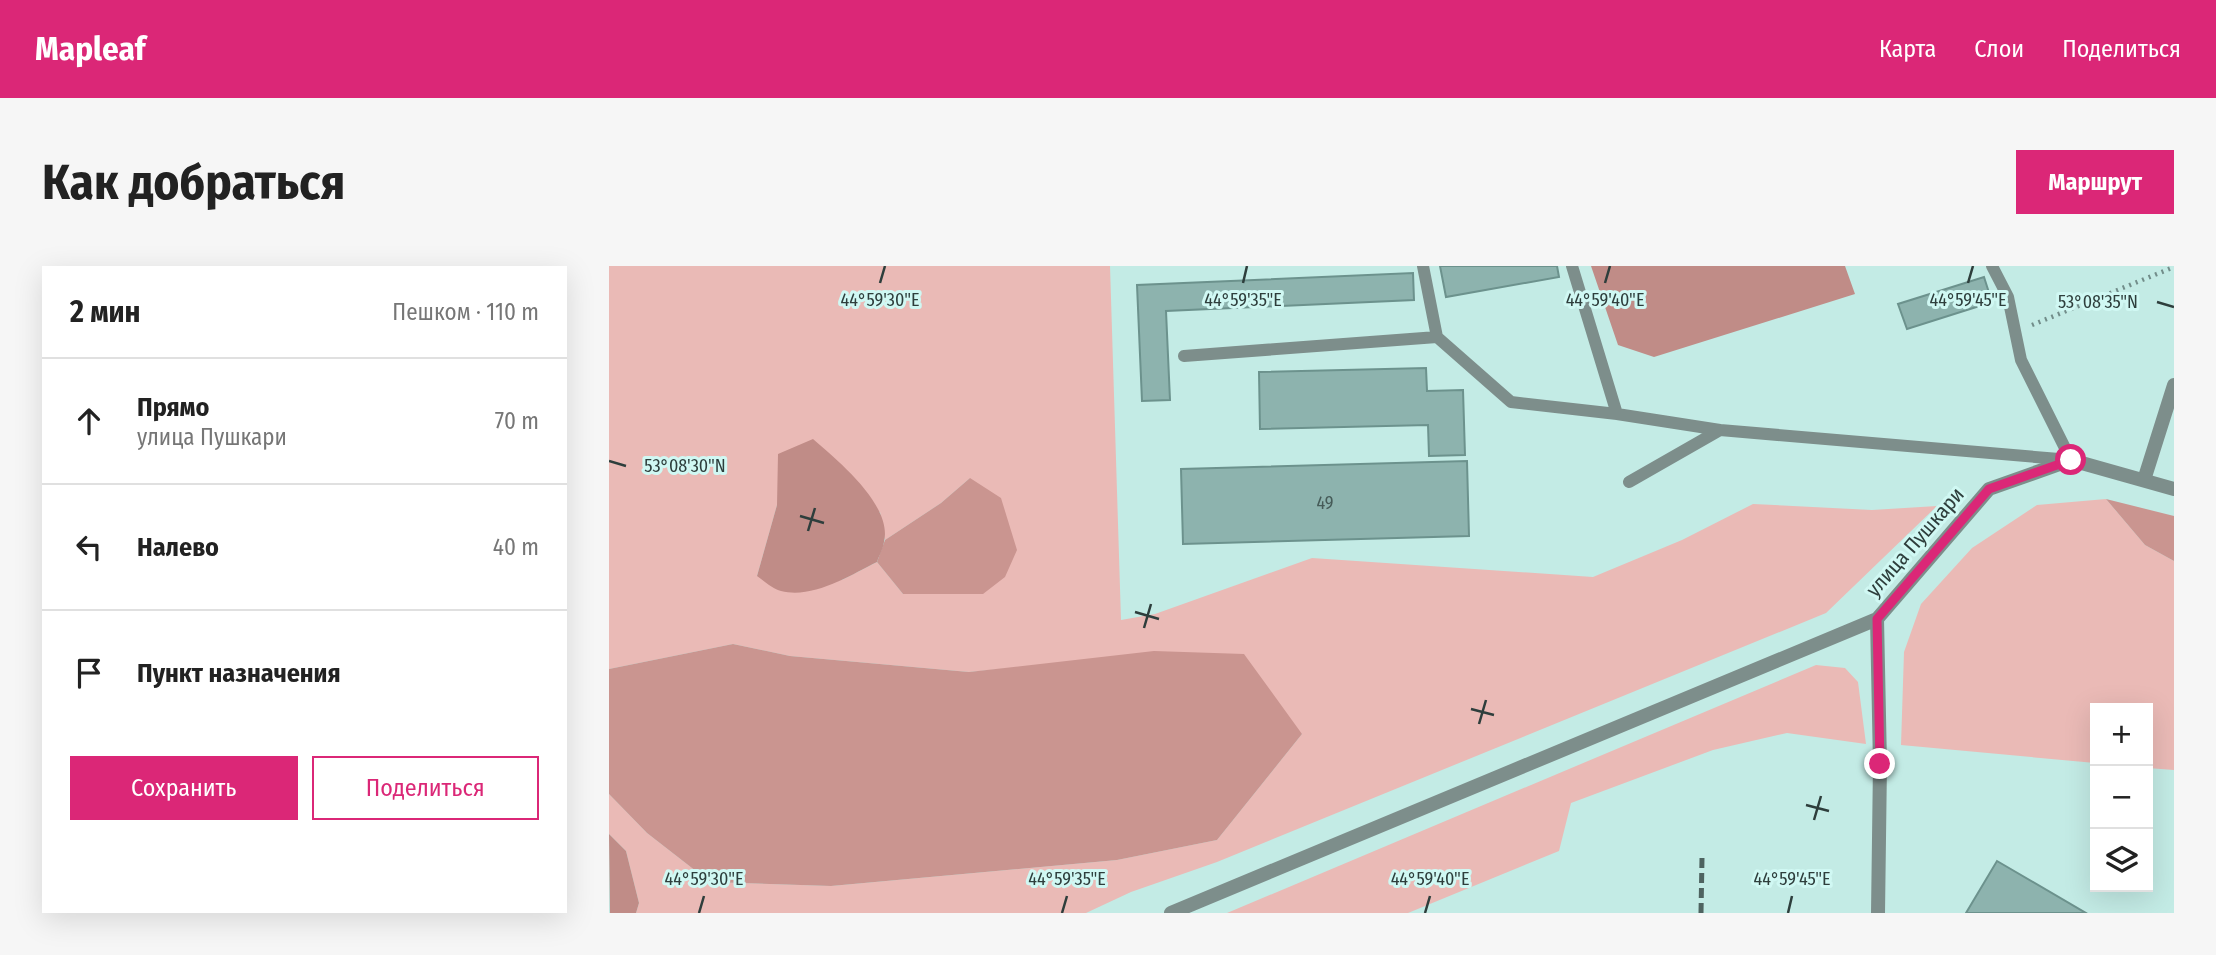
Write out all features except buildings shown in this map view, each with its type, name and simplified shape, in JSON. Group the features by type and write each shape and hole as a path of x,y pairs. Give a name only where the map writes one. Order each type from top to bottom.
{"street":[{"path":"2144,480 2174,385"},
{"path":"2071,460 2174,489"},
{"name":"улица Пушкари","path":"1877,619 1989,489 2071,460"},
{"path":"1171,913 1877,619 1880,764 1878,913"}],"lane":[{"path":"1423,266 1437,337 1511,402 1617,414 1720,430 2071,460"},
{"path":"1572,266 1617,414"},
{"path":"1992,266 2008,297 2021,360 2071,460"},
{"path":"1184,356 1437,337"},
{"path":"1629,482 1720,430"}],"path":[{"path":"2021,360 2032,325 2174,267"}],"shaded area":[{"path":"609,266 1110,266 1121,620 1155,614 1312,558 1593,577 1682,540 1753,504 1872,510 1937,506 1826,613 1217,862 1131,892 1086,913 636,913 639,903 626,851 609,834 609,794 647,833 710,882 831,886 1117,860 1217,840 1302,734 1034,666 969,672 790,656 733,644 609,669","holes":["970,478 903,594 877,562 842,580 757,576 777,505 880,512 885,540 941,503"]},
{"path":"1591,266 1845,266 1855,294 1654,357 1618,345"},
{"path":"813,439 861,484 872,499 885,528 883,545 877,562 843,579 806,592 781,591 757,576 777,505 778,454"},
{"path":"970,478 1001,498 1017,550 1005,577 983,594 903,594 877,562 885,540 941,503"},
{"path":"2106,499 2145,545 2174,561 2174,770 2153,768 2153,703 2090,703 2090,763 1901,745 1904,652 1921,604 1972,548 2037,505"},
{"path":"2106,499 2174,516 2174,561 2145,545"},
{"path":"733,644 790,656 969,672 1154,651 1244,654 1302,734 1217,840 1117,860 831,886 710,882 647,833 609,794 609,669"},
{"path":"1816,665 1845,668 1858,682 1866,744 1787,733 1713,750 1571,803 1559,851 1408,913 1227,913"},
{"path":"609,834 626,851 639,903 636,913 610,913"}],"railway":[{"path":"1701,913 1702,858"}],"route":[{"path":"1880,764 1877,619 1989,489 2071,460"}]}
